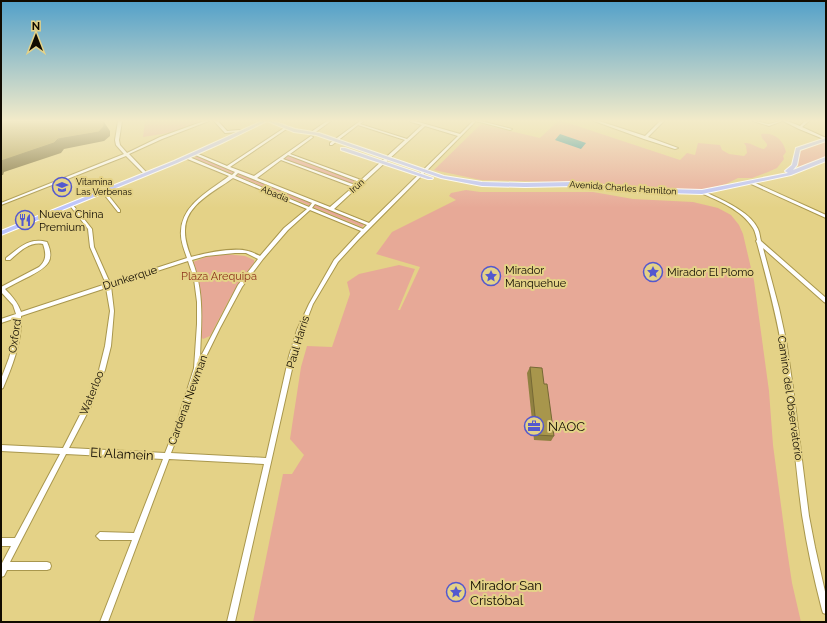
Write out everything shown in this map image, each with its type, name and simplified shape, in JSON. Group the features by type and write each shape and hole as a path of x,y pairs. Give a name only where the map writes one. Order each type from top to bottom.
{"main road":[{"path":"1,233 72,206 203,150"},
{"name":"Avenida Charles Hamilton","path":"355,150 449,183 474,187 574,184 634,190 702,192 789,174 826,159"},
{"name":"Avenida Charles Hamilton","path":"768,178 791,170 796,165 798,150"},
{"path":"1,239 61,210"}],"street":[{"path":"124,150 146,174"},
{"path":"1,204 135,150"},
{"path":"227,167 253,150"},
{"path":"254,178 292,150"},
{"name":"Irún","path":"331,209 396,150"},
{"name":"Paul Harris","path":"231,622 292,356 305,316 316,293 345,250 445,150"},
{"name":"Abadía","path":"194,154 370,225"},
{"path":"287,154 362,182"},
{"name":"Abadía","path":"186,157 364,231"},
{"path":"281,159 356,187"},
{"path":"197,369 200,304 196,279 182,235 184,222 187,215 200,199 238,171"},
{"path":"750,182 826,217"},
{"path":"104,192 119,211"},
{"name":"Camino del Observatorio","path":"702,192 729,205 743,214 756,229 786,355 808,537 826,610"},
{"name":"Cardenal Newman","path":"104,622 187,402 197,369 228,307 240,286 261,258 286,229 310,208 314,202"},
{"name":"Waterloo","path":"3,569 88,406 105,357 111,318 108,285 92,247 90,230 72,206"},
{"path":"758,241 826,301"},
{"name":"Oxford","path":"1,386 14,351 18,332 18,315 16,305 1,289 44,266 48,257 46,244 40,242 31,243 8,259"},
{"name":"Dunkerque","path":"1,321 190,258 230,251 247,252 261,258"},
{"name":"El Alamein","path":"1,448 268,461"},
{"path":"100,536 137,537"},
{"path":"1,542 17,542"},
{"path":"3,569 47,566"}],"green space":[{"path":"454,150 650,150 680,160 687,153 695,155 696,150 722,150 729,154 744,156 747,153 747,150 786,150 786,152 783,156 784,159 777,168 752,178 738,178 726,184 701,190 619,187 592,183 481,180 434,170"},
{"path":"802,150 826,150 826,157 798,167 799,153"},
{"path":"198,156 365,224 362,227 194,158"},
{"path":"289,156 360,182 355,186 284,159"},
{"path":"466,190 480,192 593,192 633,199 693,202 718,208 731,215 739,225 743,234 754,281 769,391 773,445 786,543 792,583 801,622 253,622 283,474 292,474 304,455 290,439 301,367 307,346 332,347 350,294 347,282 359,274 399,265 415,269 398,310 400,310 420,267 376,254 392,232 456,200 449,196 451,193"},
{"name":"Plaza Arequipa","path":"225,254 245,256 254,260 254,263 231,296 210,336 203,339 201,337 197,274 193,262 206,257"}],"building":[{"path":"1,150 33,150 1,161"},
{"path":"530,367 542,368 544,384 547,384 554,436 537,435"}],"place":[{"name":"Vitamina Las Verbenas","path":"62,187"},
{"name":"Nueva China Premium","path":"25,220"},
{"name":"Mirador El Plomo","path":"653,272"},
{"name":"Mirador Manquehue","path":"491,276"},
{"name":"NAOC","path":"534,426"},
{"name":"Mirador San Cristóbal","path":"456,592"}]}
